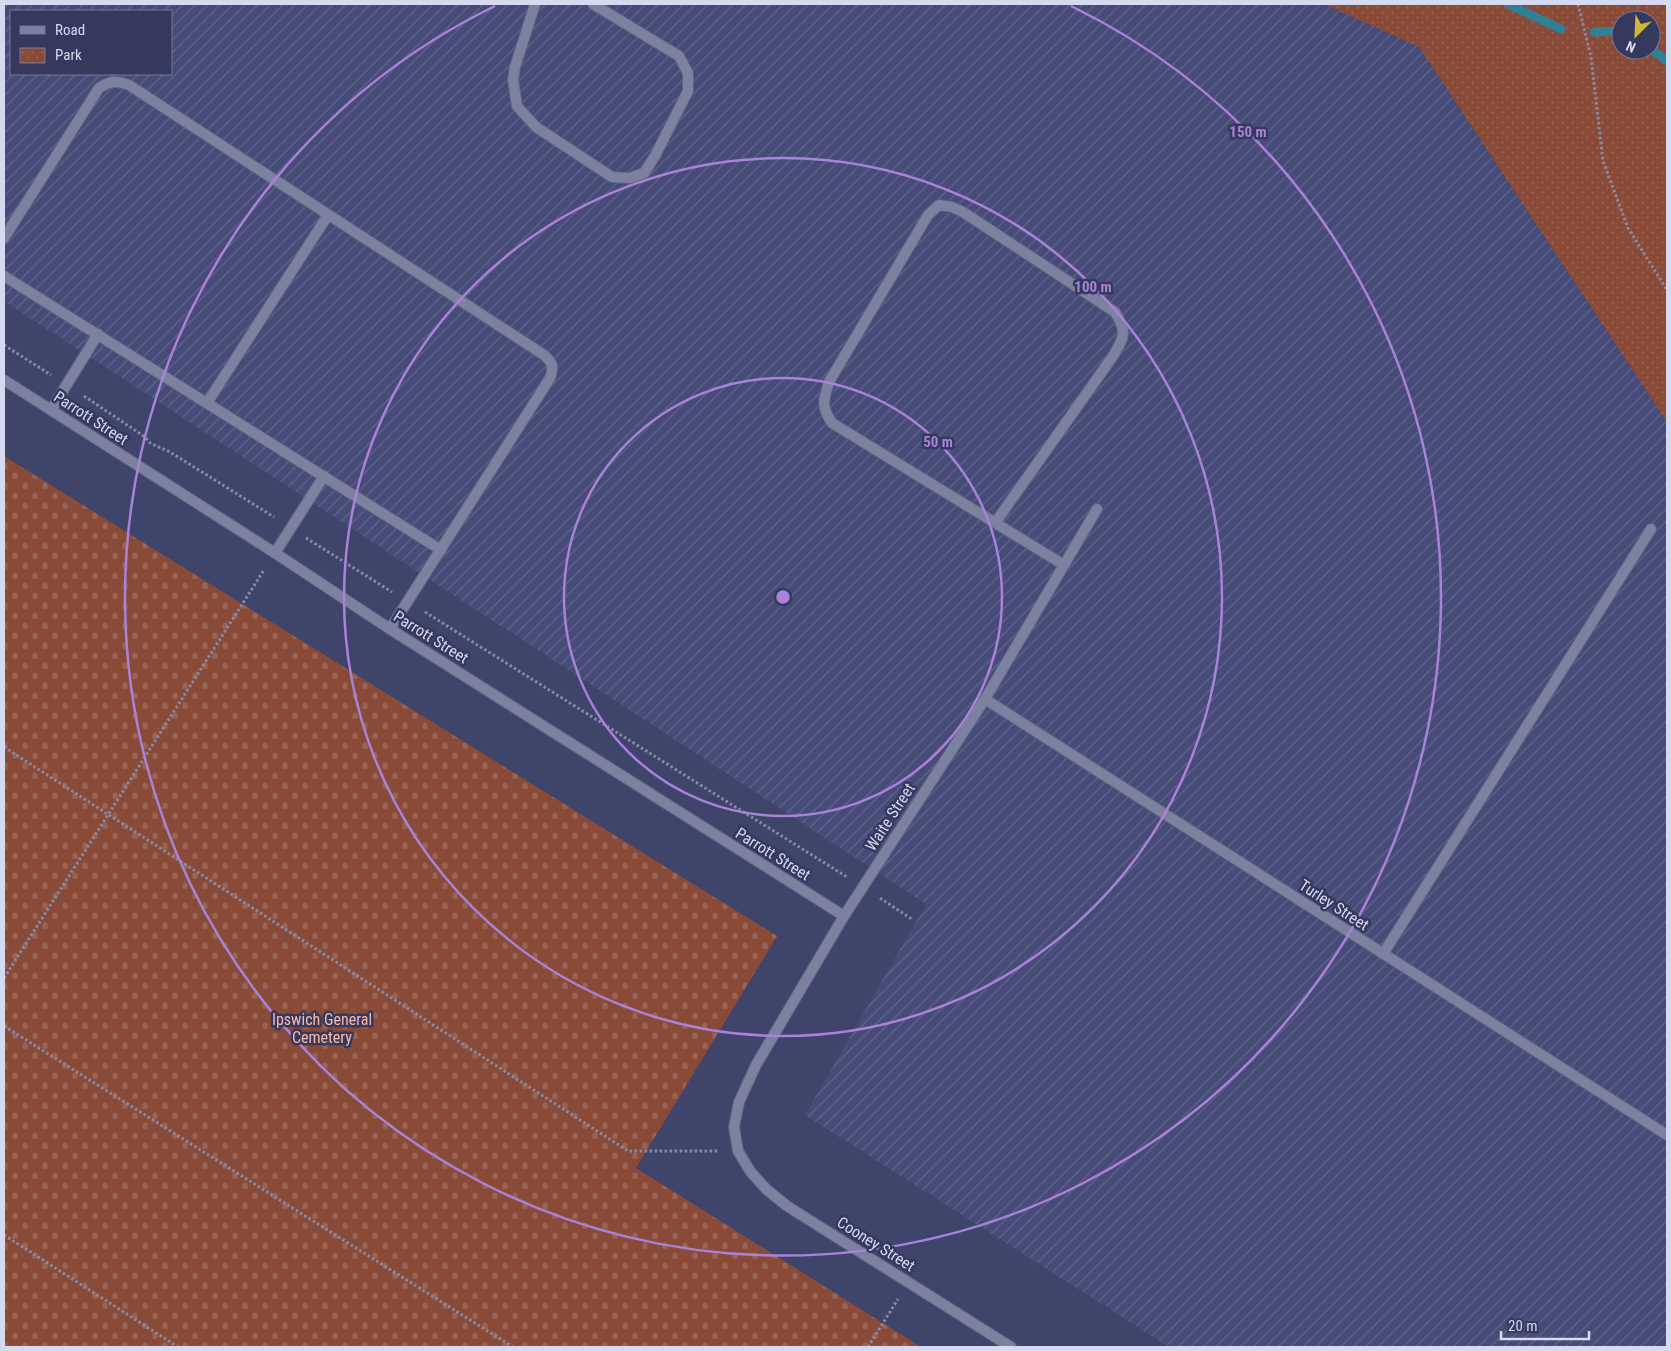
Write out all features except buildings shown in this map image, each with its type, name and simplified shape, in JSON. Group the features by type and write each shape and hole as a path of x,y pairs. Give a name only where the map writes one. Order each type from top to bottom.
{"street":[{"path":"536,4 515,67 513,80 517,106 536,128 612,177 630,178 644,173 655,156 688,92 688,73 679,56 593,4"},
{"path":"4,238 99,88 109,81 120,81 129,85 551,361 553,369 550,378 390,629"},
{"path":"995,523 1113,356 1122,342 1123,326 1115,312 963,212 952,207 939,205 928,215 829,382 824,398 824,412 832,424 1064,565"},
{"path":"207,402 328,215"},
{"path":"4,276 441,550"},
{"path":"52,410 98,334"},
{"name":"Parrott Street","path":"4,380 275,553 390,629 844,916"},
{"path":"275,553 324,476"},
{"name":"Waite Street","path":"738,1151 734,1128 739,1102 756,1065 844,916 985,699 1097,509"},
{"path":"1383,954 1651,529"},
{"name":"Turley Street","path":"985,699 1667,1135"},
{"name":"Cooney Street","path":"738,1151 750,1171 766,1189 787,1206 1011,1347"}],"path":[{"path":"1578,4 1591,57 1603,161 1628,228 1667,290"},
{"path":"4,345 145,437 150,443 170,452 863,886 913,920"},
{"path":"4,978 275,553"},
{"path":"4,747 628,1151 738,1151"},
{"path":"4,1026 513,1347"},
{"path":"4,1235 178,1347"},
{"path":"868,1347 909,1282"}],"shaded area":[{"path":"4,4 1324,4 1419,47 1667,422 1667,1347 1169,1347 805,1115 926,904 4,301"}],"green space":[{"path":"1324,4 1667,4 1667,422 1419,47"},
{"name":"Ipswich General Cemetery","path":"4,456 777,936 636,1168 921,1347 4,1347"}],"waterway":[{"path":"1508,4 1561,29"},
{"path":"1594,32 1611,31"},
{"path":"1661,56 1667,61"}]}
